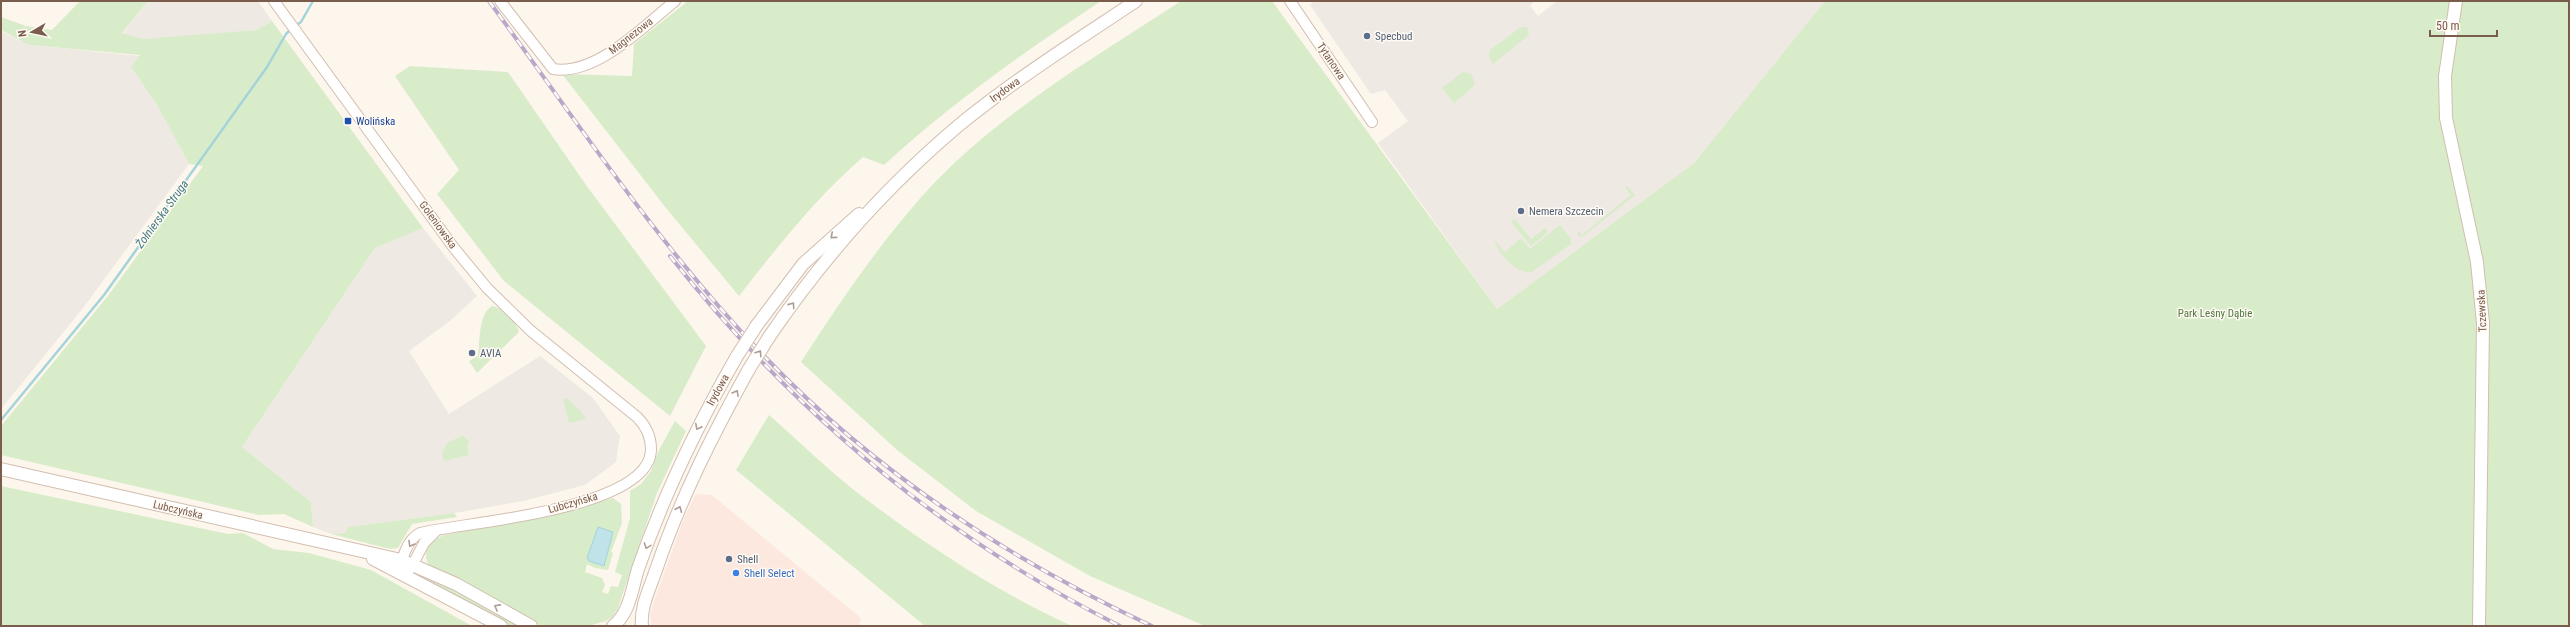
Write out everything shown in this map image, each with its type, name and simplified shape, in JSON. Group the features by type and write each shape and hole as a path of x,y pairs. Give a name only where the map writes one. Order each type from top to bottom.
{"street":[{"name":"Goleniowska","path":"274,1 454,248 491,292 547,344 637,417"},
{"name":"Magnezowa","path":"500,1 553,69 560,70 596,61 606,55 675,1"},
{"name":"Irydowa","path":"613,626 625,612 654,525 681,461 737,356 803,264 831,238 885,194 937,145 981,108 1136,1"},
{"name":"Tytanowa","path":"1290,1 1372,122"},
{"name":"Tczewska","path":"2456,1 2445,76 2446,118 2477,262 2483,323 2479,626"},
{"name":"Irydowa","path":"642,626 645,604 680,506 715,430 749,369 769,337 819,269 885,194"},
{"name":"Lubczyńska","path":"402,560 416,536 552,509 599,496 632,482 646,468 651,452 647,431 637,417"},
{"name":"Lubczyńska","path":"1,469 356,551 402,560 414,564 456,584 531,626"},
{"path":"403,573 414,564 424,543 436,531"},
{"name":"Lubczyńska","path":"356,551 403,573 501,626"},
{"path":"402,560 403,573"}],"shaded area":[{"path":"148,1 258,1 272,21 257,30 156,39 143,39 122,34"},
{"name":"Nemera Szczecin","path":"1315,1 1534,1 1530,6 1538,16 1557,1 1825,1 1694,163 1497,309 1378,143 1408,121 1385,90 1371,94 1310,5"},
{"path":"1,31 29,45 140,56 131,67 157,105 189,164 83,308 1,409"},
{"path":"423,228 477,296 450,321 409,351 449,414 540,356 593,398 620,436 616,462 585,485 523,501 455,513 348,527 345,533 331,534 313,527 311,502 242,447 375,248"},
{"name":"Shell","path":"696,494 711,495 719,501 861,618 859,626 652,626 650,615 654,601 684,518"}],"green space":[{"path":"80,1 148,1 122,33 143,39 257,30 272,21 423,228 375,248 242,447 311,502 313,527 284,514 259,515 1,455 1,426 107,297 203,166 189,164 157,105 131,67 140,55 29,45 1,30 1,17 26,26 52,30"},
{"path":"688,1 1101,1 1044,39 962,99 884,165 863,157 813,206 739,296 666,208 562,74 632,76 634,44"},
{"name":"Park Leśny Dąbie","path":"1181,1 1272,1 1497,309 1694,163 1825,1 2569,1 2569,626 1205,626 1090,576 976,511 897,450 801,362 864,268 899,223 936,181 963,155 992,130 1054,84"},
{"path":"1521,27 1527,27 1529,35 1493,64 1489,57 1490,50"},
{"path":"410,66 508,72 586,185 706,346 670,416 504,281 437,194 459,170 395,76"},
{"path":"1463,72 1471,74 1475,83 1472,88 1454,103 1442,88"},
{"path":"1627,186 1635,195 1582,237 1578,236 1577,230 1582,235 1631,195 1625,187"},
{"path":"1515,219 1531,239 1545,228 1548,232 1531,246 1511,222"},
{"path":"1560,225 1571,239 1571,244 1532,272 1526,272 1514,267 1500,252 1494,240 1505,252 1521,238 1530,249"},
{"path":"492,306 500,309 508,316 518,328 519,332 477,373 469,361 478,356 482,322 487,310"},
{"path":"566,398 580,410 586,419 569,423 563,399"},
{"path":"769,415 851,487 913,533 990,583 1044,613 1072,626 925,626 736,470"},
{"path":"675,421 686,431 657,493 618,608 613,616 606,621 588,626 542,626 429,566 426,556 428,547 439,537 444,535 542,517 613,498 621,504 622,523 611,552 613,553 608,570 595,568 587,564 585,572 602,578 605,585 602,592 608,594 611,586 618,587 622,575 615,572 630,518 630,491 641,484 651,471 659,450"},
{"path":"463,435 469,442 467,446 469,455 444,461 442,453 447,443"},
{"path":"1,486 228,534 243,533 273,549 309,553 371,570 472,626 1,626"},
{"path":"454,513 457,517 412,524 398,548 390,549 331,534 345,533 348,527"},
{"path":"416,571 422,572 521,626 511,626 420,578"}],"water":[{"path":"598,527 613,532 604,566 589,561 587,558"}],"waterway":[{"name":"Żołnierska Struga","path":"295,26 301,22 313,1"},
{"name":"Żołnierska Struga","path":"1,420 104,295 267,67 286,34 291,29"}],"railway":[{"path":"489,1 621,184 690,273 765,357 807,399 898,475 946,510 995,542 1046,572 1152,626"},
{"path":"670,256 717,313 767,367 819,418 874,466 932,511 992,552 1055,591 1120,626"}],"place":[{"name":"Specbud","path":"1367,36"},
{"name":"Wolińska","path":"348,121"},
{"name":"Nemera Szczecin","path":"1521,211"},
{"name":"AVIA","path":"472,353"},
{"name":"Shell","path":"729,559"},
{"name":"Shell Select","path":"736,573"}]}
